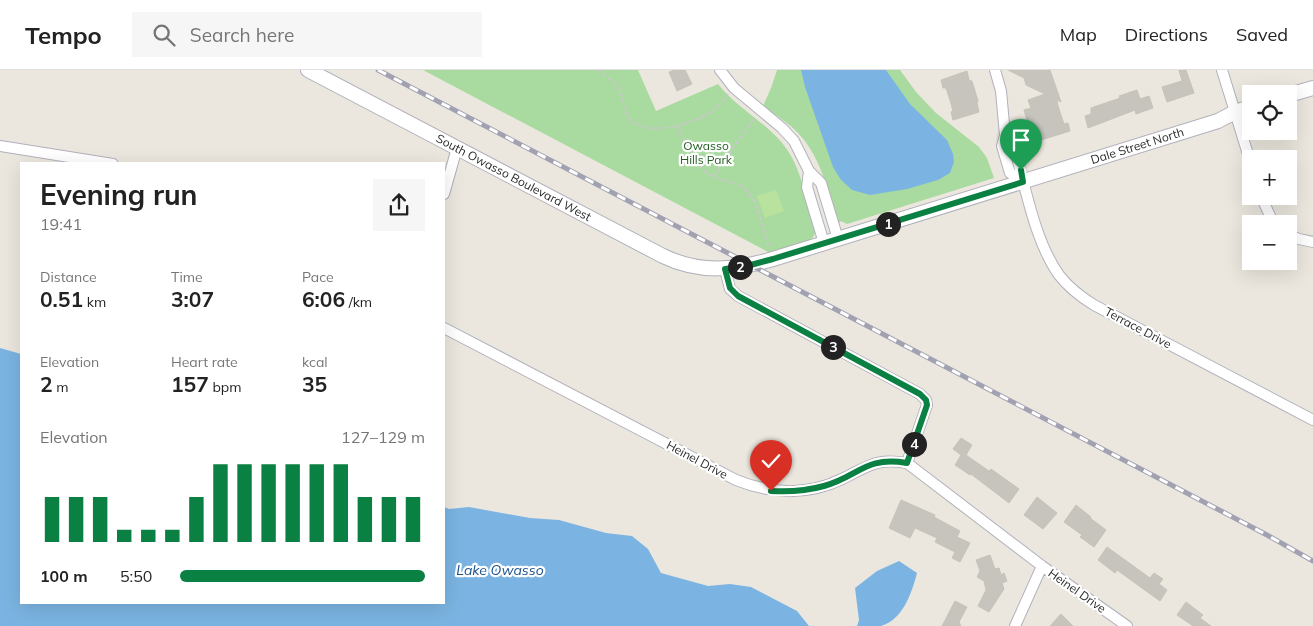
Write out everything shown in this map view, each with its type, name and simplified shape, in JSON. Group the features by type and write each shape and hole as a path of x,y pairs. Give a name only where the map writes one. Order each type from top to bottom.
{"street":[{"name":"South Owasso Boulevard West","path":"308,70 672,260 700,268 725,269 747,266 838,239"},
{"path":"720,70 734,88 794,140 809,171 821,182 838,239"},
{"path":"995,70 1001,91 1005,135 1002,146 1010,173 1023,182"},
{"path":"1222,70 1247,150"},
{"path":"1297,93 1313,88"},
{"name":"Dale Street North","path":"838,239 1218,121 1242,110"},
{"path":"0,146 100,162"},
{"path":"445,190 457,148"},
{"path":"809,171 807,187 824,243"},
{"name":"Terrace Drive","path":"1023,182 1037,228 1052,263 1070,287 1081,297 1313,420"},
{"path":"1297,239 1313,242"},
{"path":"725,269 730,288 738,296 920,394 926,400 927,405 907,463"},
{"name":"Heinel Drive","path":"445,329 736,480 754,487 771,491 790,492 807,490 841,480 867,465 892,461 907,463 1042,566 1127,626"},
{"path":"1015,626 1042,566"}],"path":[{"path":"598,70 616,84 625,112 639,126 657,128 677,126 708,114 719,106 734,88"},
{"path":"714,177 733,146 760,110"},
{"path":"677,126 695,160 704,171 714,177 744,187 750,194 773,259"}],"green space":[{"name":"Owasso Hills Park","path":"423,70 638,70 656,111 718,84 725,93 768,128 788,151 802,183 814,222 815,234 810,240 770,253"},
{"path":"777,70 900,70 916,92 936,113 979,147 987,158 994,178 847,224 841,221 838,224 823,175 812,152 793,128 763,106"},
{"path":"776,190 784,211 765,218 757,196"}],"water":[{"path":"801,70 886,70 910,104 947,140 954,162 950,173 938,180 907,189 870,195 852,190 841,180 833,167 805,87"},
{"name":"Lake Owasso","path":"0,348 20,354 20,604 445,604 445,507 449,509 469,507 530,518 559,520 606,533 632,536 648,549 661,573 708,586 730,584 751,587 797,611 809,626 0,626"},
{"path":"899,561 917,573 909,597 901,612 889,623 881,626 857,626 859,620 855,588 877,571"}],"building":[{"path":"685,70 692,84 677,91 669,72"},
{"path":"1008,70 1050,70 1061,102 1057,100 1058,106 1064,124 1068,123 1070,131 1041,140 1038,131 1031,134 1024,110 1031,108 1028,100 1045,94 1026,85 1024,78"},
{"path":"1179,70 1186,70 1194,93 1167,102 1162,87 1182,81"},
{"path":"967,71 978,101 979,112 953,120 950,100 941,80"},
{"path":"1137,90 1140,99 1149,96 1153,108 1136,114 1135,110 1088,128 1085,116 1091,114 1091,108"},
{"path":"961,438 972,445 966,455 989,471 991,469 1019,489 1009,503 971,474 955,465 961,455 953,449"},
{"path":"1037,497 1057,513 1043,529 1024,515"},
{"path":"901,500 935,515 934,517 960,531 957,537 970,543 960,562 952,558 955,552 935,542 937,538 915,528 910,538 889,528"},
{"path":"1076,505 1106,530 1094,547 1080,537 1082,535 1064,522"},
{"path":"1107,547 1150,578 1154,573 1163,579 1159,584 1167,590 1160,601 1117,570 1115,573 1098,560"},
{"path":"990,555 995,569 999,568 1001,575 1004,573 1007,581 1002,583 1004,589 989,612 978,606 986,590 984,581 977,577 980,571 976,560"},
{"path":"955,601 967,607 959,622 961,626 942,626"},
{"path":"1186,602 1203,615 1200,618 1211,626 1193,626 1177,615"},
{"path":"1061,614 1073,626 1050,626"}],"railway":[{"path":"378,70 1267,535 1313,561"}],"route":[{"path":"771,491 790,492 825,486 841,480 867,465 879,462 907,463 927,405 926,400 920,394 738,296 730,288 725,269 747,266 773,259 1023,182 1021,170"}]}
